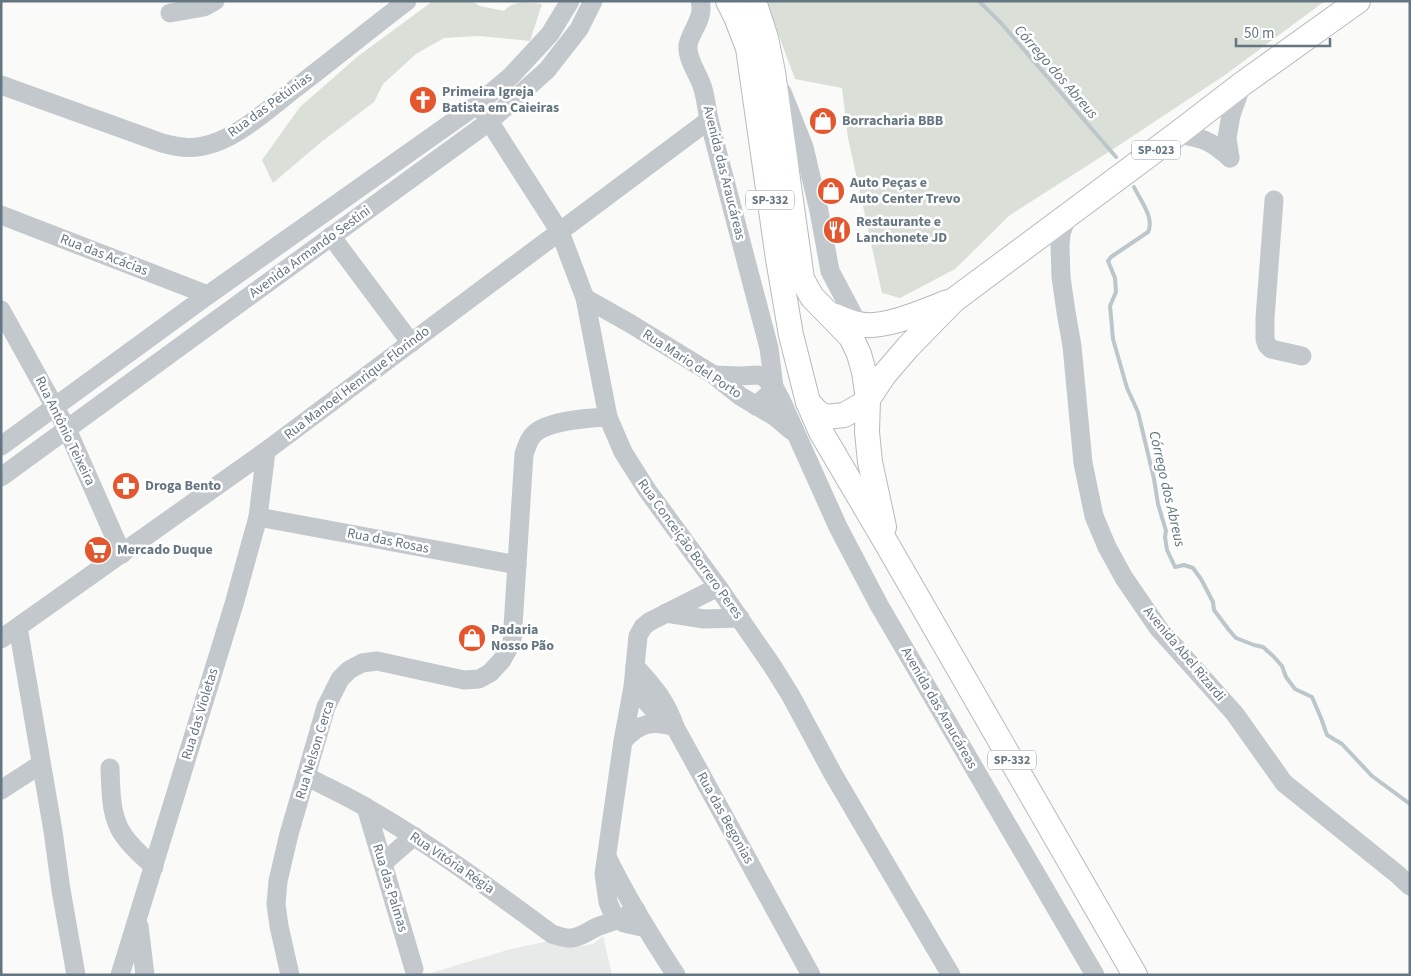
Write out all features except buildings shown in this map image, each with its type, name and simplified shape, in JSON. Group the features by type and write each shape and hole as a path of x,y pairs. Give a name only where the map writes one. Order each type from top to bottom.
{"main road":[{"name":"SP-332","path":"728,1 748,48 789,326 808,402 825,440 1135,975"},
{"name":"SP-332","path":"754,1 758,8 773,72 802,279 812,297 851,337 859,354 868,399 867,432 870,462 888,546"},
{"name":"SP-023","path":"868,399 884,375 908,347 954,300 1242,84 1358,1"},
{"name":"SP-023","path":"828,313 858,324 872,326 884,324 954,300"},
{"path":"870,462 874,429 883,393 908,347"},
{"path":"808,402 817,412 826,417 835,417 852,412 868,399"}],"street":[{"path":"170,13 204,7 215,1"},
{"name":"Rua das Petúnias","path":"1,85 162,143 182,148 200,147 215,143 234,134 260,116 391,7 407,1"},
{"name":"Avenida Armando Sestini","path":"1,446 208,295 478,104 511,76 550,34 570,1"},
{"name":"Avenida Armando Sestini","path":"1,477 490,121 547,70 579,29 594,1"},
{"name":"Avenida das Araucáreas","path":"700,1 702,6 701,14 688,44 688,53 703,88 709,120 769,348 774,387 838,527 879,604 1095,975"},
{"path":"773,72 804,147 819,211 830,271 858,324"},
{"path":"1176,134 1209,141 1230,158 1227,138 1231,115 1242,84"},
{"name":"Rua Conceição Borrero Peres","path":"478,104 560,232 585,298 608,417 623,452 647,490 718,587 773,667 791,696 833,774 951,975"},
{"name":"Rua Manoel Henrique Florindo","path":"1,639 266,451 709,120"},
{"path":"1274,200 1265,318 1266,339 1268,346 1272,348 1302,356"},
{"name":"Avenida Abel Rizardi","path":"1072,212 1061,234 1061,277 1074,362 1083,463 1094,516 1107,547 1124,578 1159,629 1235,714 1284,783 1410,886"},
{"name":"Rua das Acácias","path":"1,215 208,295"},
{"path":"331,236 411,343"},
{"name":"Rua Mario del Porto","path":"585,298 714,375 740,396 785,424 796,434"},
{"name":"Rua Antônio Teixeira","path":"1,310 67,429 122,554"},
{"path":"740,396 745,383 753,375 769,348"},
{"path":"714,375 764,376 774,387 756,406"},
{"name":"Rua Nelson Cerca","path":"290,975 276,904 278,881 326,707 340,679 349,670 362,663 377,661 464,680 479,679 490,673 502,660 512,642 524,454 530,438 548,425 608,417"},
{"name":"Rua das Violetas","path":"120,975 234,604 258,517 266,451"},
{"name":"Rua das Rosas","path":"258,517 517,565"},
{"path":"646,928 618,920 611,910 615,892 607,857 623,740 633,687 638,636 643,627 649,622 718,587"},
{"path":"666,613 704,619 740,618"},
{"path":"18,627 76,975"},
{"name":"Rua das Begonias","path":"635,666 662,698 669,711 670,725"},
{"name":"Rua das Begonias","path":"633,687 670,725 810,975"},
{"path":"623,740 638,727 647,724 670,725"},
{"path":"1,790 41,764"},
{"path":"110,768 113,811 118,826 124,837 154,867"},
{"name":"Rua Vitória Régia","path":"306,776 366,807 414,836 452,861 552,934 564,938 573,938 624,918 636,910"},
{"name":"Rua das Palmas","path":"366,807 414,969"},
{"path":"383,863 414,836"},
{"path":"595,928 604,896 615,892"},
{"path":"615,892 636,910 676,975"},
{"path":"138,920 145,975"}],"shaded area":[{"path":"433,1 472,1 480,6 504,11 516,3 542,4 530,41 479,36 444,38 416,54 383,84 374,102 320,143 273,183 262,160 300,107 357,57"},
{"path":"766,1 1325,1 1225,75 1010,215 955,269 900,298 882,293 848,138 842,88 795,79"},
{"path":"603,936 612,975 424,975 511,949 549,941 571,948 593,944"}],"waterway":[{"name":"Córrego dos Abreus","path":"979,1 1001,23 1116,157"},
{"name":"Córrego dos Abreus","path":"1134,187 1148,215 1150,227 1148,232 1108,261 1115,278 1116,292 1110,306 1113,339 1127,388 1138,412 1158,504 1166,531 1167,550 1175,567 1184,565 1193,568 1213,602 1214,610 1236,638 1263,647 1282,666 1286,677 1295,689 1312,697 1327,735 1342,744 1372,776 1410,804"}],"place":[{"name":"Primeira Igreja Batista em Caieiras","path":"423,100"},
{"name":"Borracharia BBB","path":"823,121"},
{"name":"Auto Peças e Auto Center Trevo","path":"831,191"},
{"name":"Restaurante e Lanchonete JD","path":"837,230"},
{"name":"Droga Bento","path":"126,486"},
{"name":"Mercado Duque","path":"98,550"},
{"name":"Padaria Nosso Pão","path":"472,638"}]}
